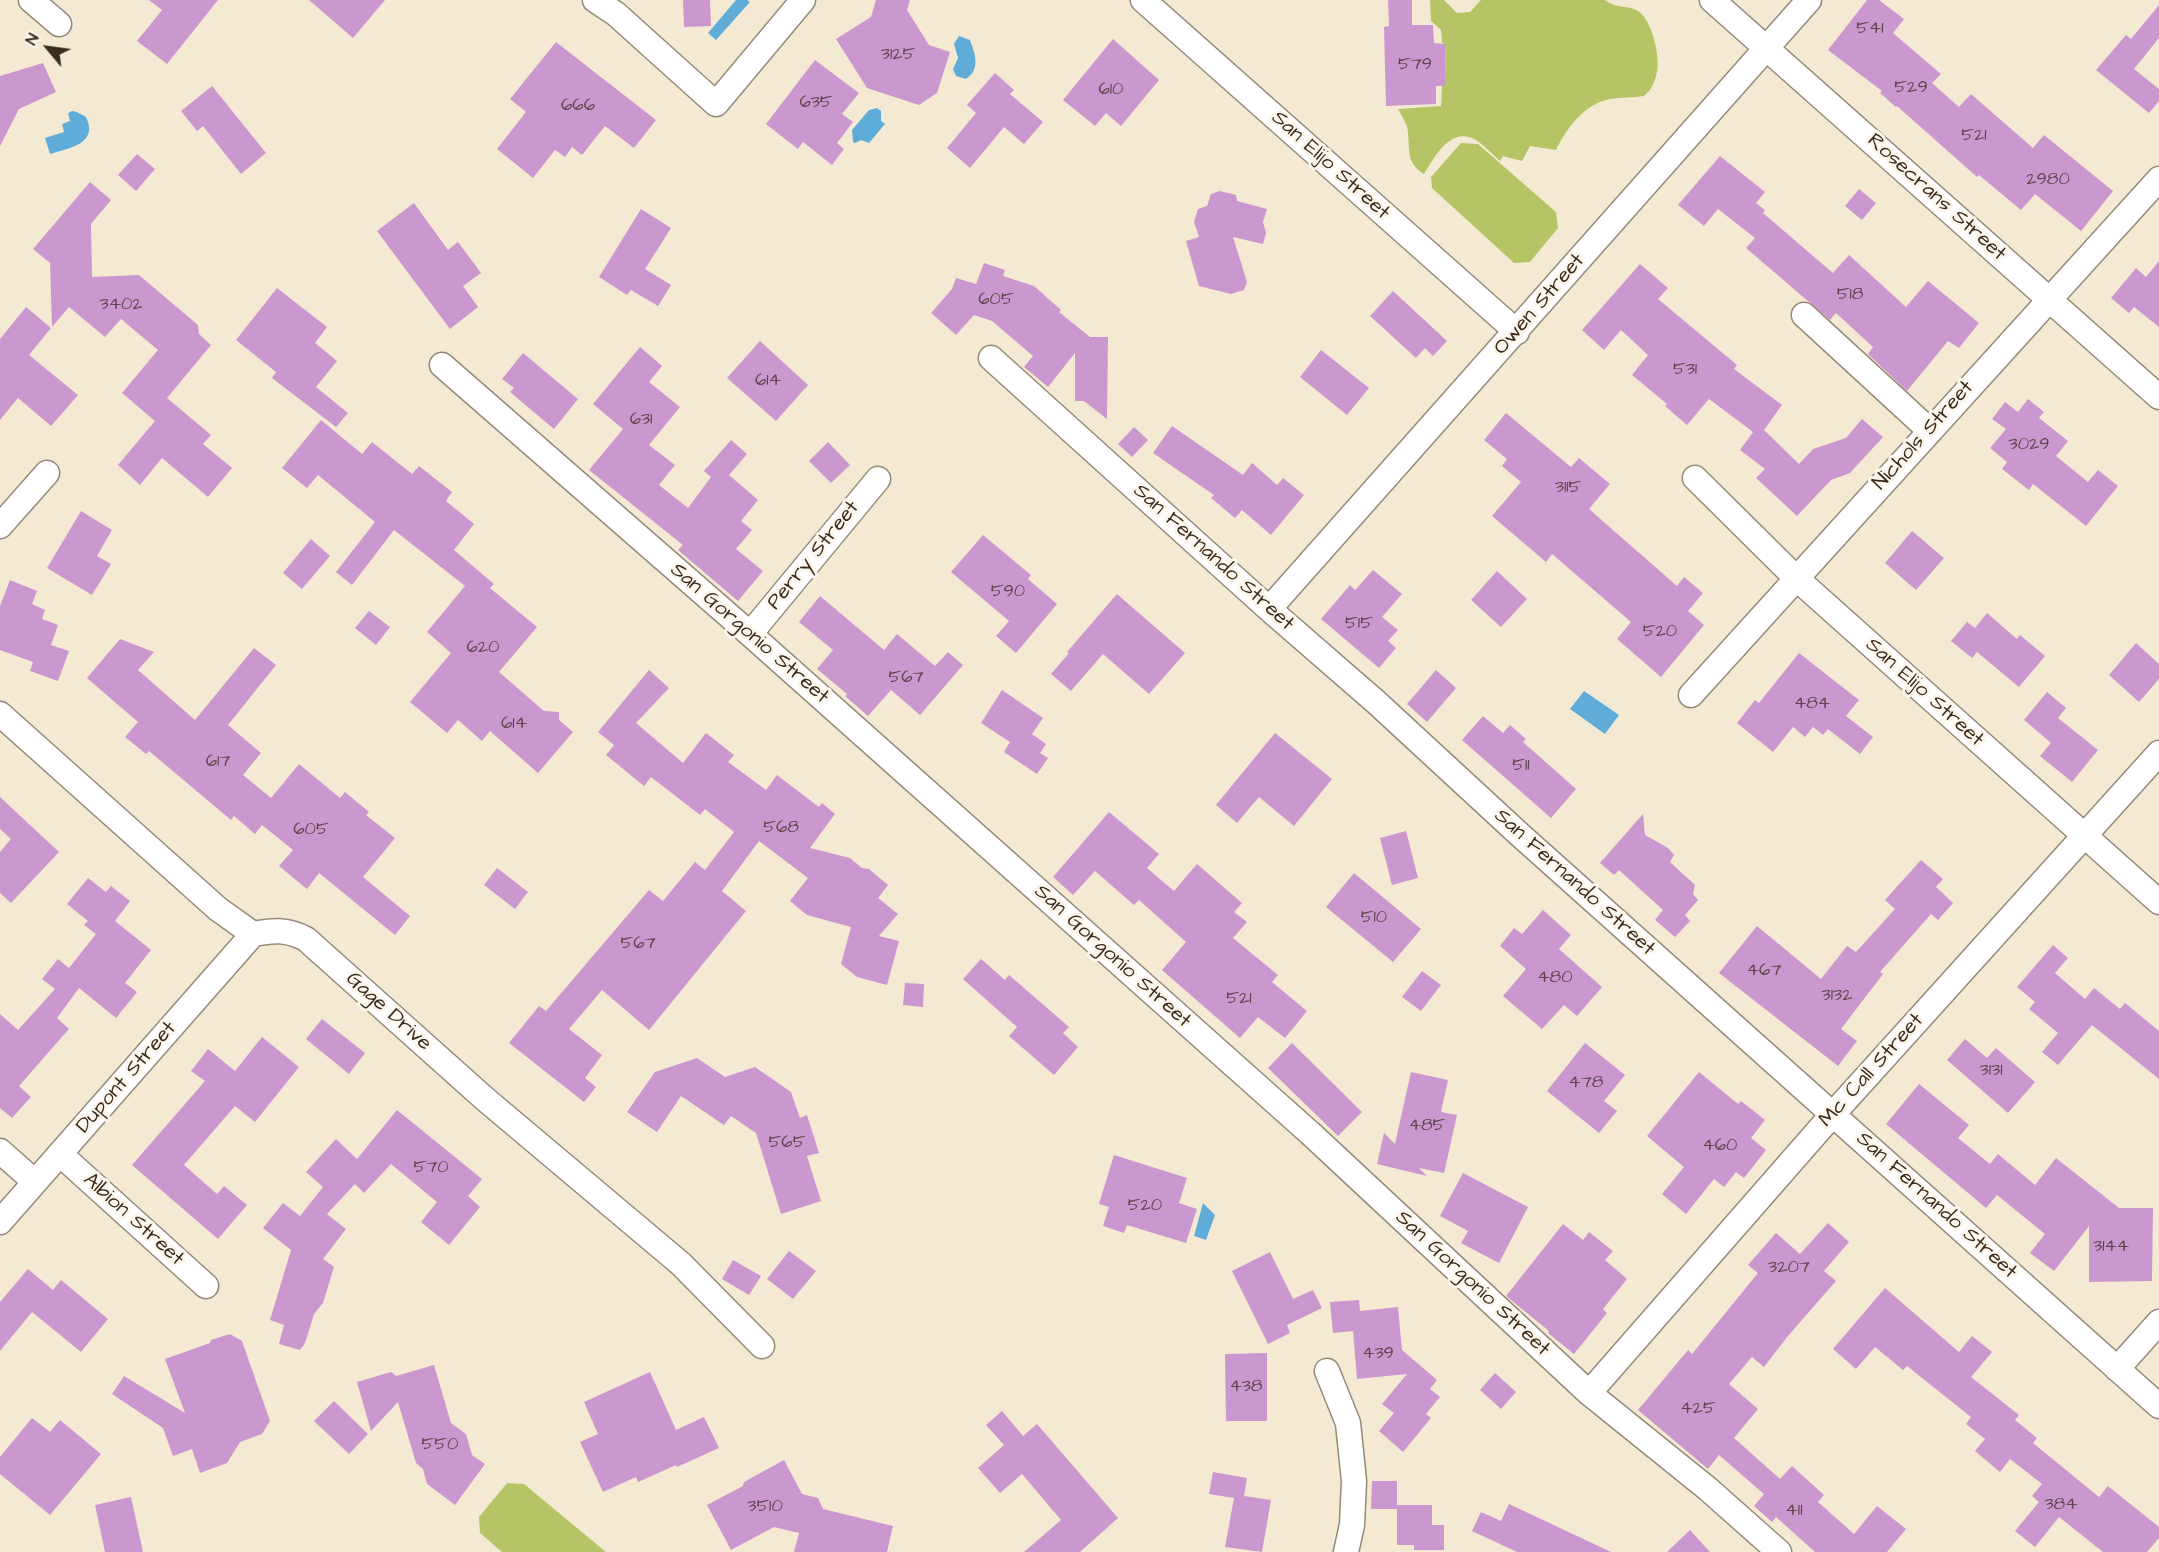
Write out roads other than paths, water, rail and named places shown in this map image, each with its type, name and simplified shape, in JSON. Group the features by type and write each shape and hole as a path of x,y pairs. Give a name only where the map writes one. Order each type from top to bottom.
{"street":[{"path":"31,0 58,24"},
{"path":"595,0 616,14 716,104 803,0"},
{"name":"San Elijo Street","path":"1143,0 1517,332"},
{"name":"Rosecrans Street","path":"1712,0 2159,397"},
{"name":"Owen Street","path":"1269,609 1809,0"},
{"name":"Nichols Street","path":"1690,695 2159,178"},
{"path":"1804,315 1929,430"},
{"name":"San Fernando Street","path":"991,358 2159,1406"},
{"name":"San Gorgonio Street","path":"442,364 750,634 1310,1133 1589,1393 1708,1489 1779,1552"},
{"path":"0,526 48,473"},
{"name":"San Elijo Street","path":"1695,478 1796,578 2159,902"},
{"name":"Perry Street","path":"750,634 878,479"},
{"path":"0,714 218,909 254,934"},
{"name":"Mc Call Street","path":"1589,1393 1833,1114 2159,753"},
{"name":"Gage Drive","path":"254,934 275,929 294,933 306,939 485,1099 681,1264 762,1346"},
{"name":"Dupont Street","path":"0,1222 254,934"},
{"path":"0,1151 35,1182"},
{"name":"Albion Street","path":"60,1154 206,1286"},
{"path":"2118,1369 2159,1322"},
{"path":"1327,1371 1348,1423 1354,1481 1352,1525 1346,1552"}],"water":[{"path":"736,0 750,2 716,40 708,33"},
{"path":"959,36 970,40 975,56 974,71 966,79 956,76 953,69 958,58 954,44"},
{"path":"877,108 881,111 881,121 885,124 869,143 861,140 853,142 852,130 869,110"},
{"path":"72,111 86,117 89,133 85,139 73,147 50,154 45,138 64,132 62,124 70,121 68,113"},
{"path":"1584,691 1619,715 1605,734 1570,709"},
{"path":"1203,1203 1215,1215 1206,1240 1194,1236"}]}
